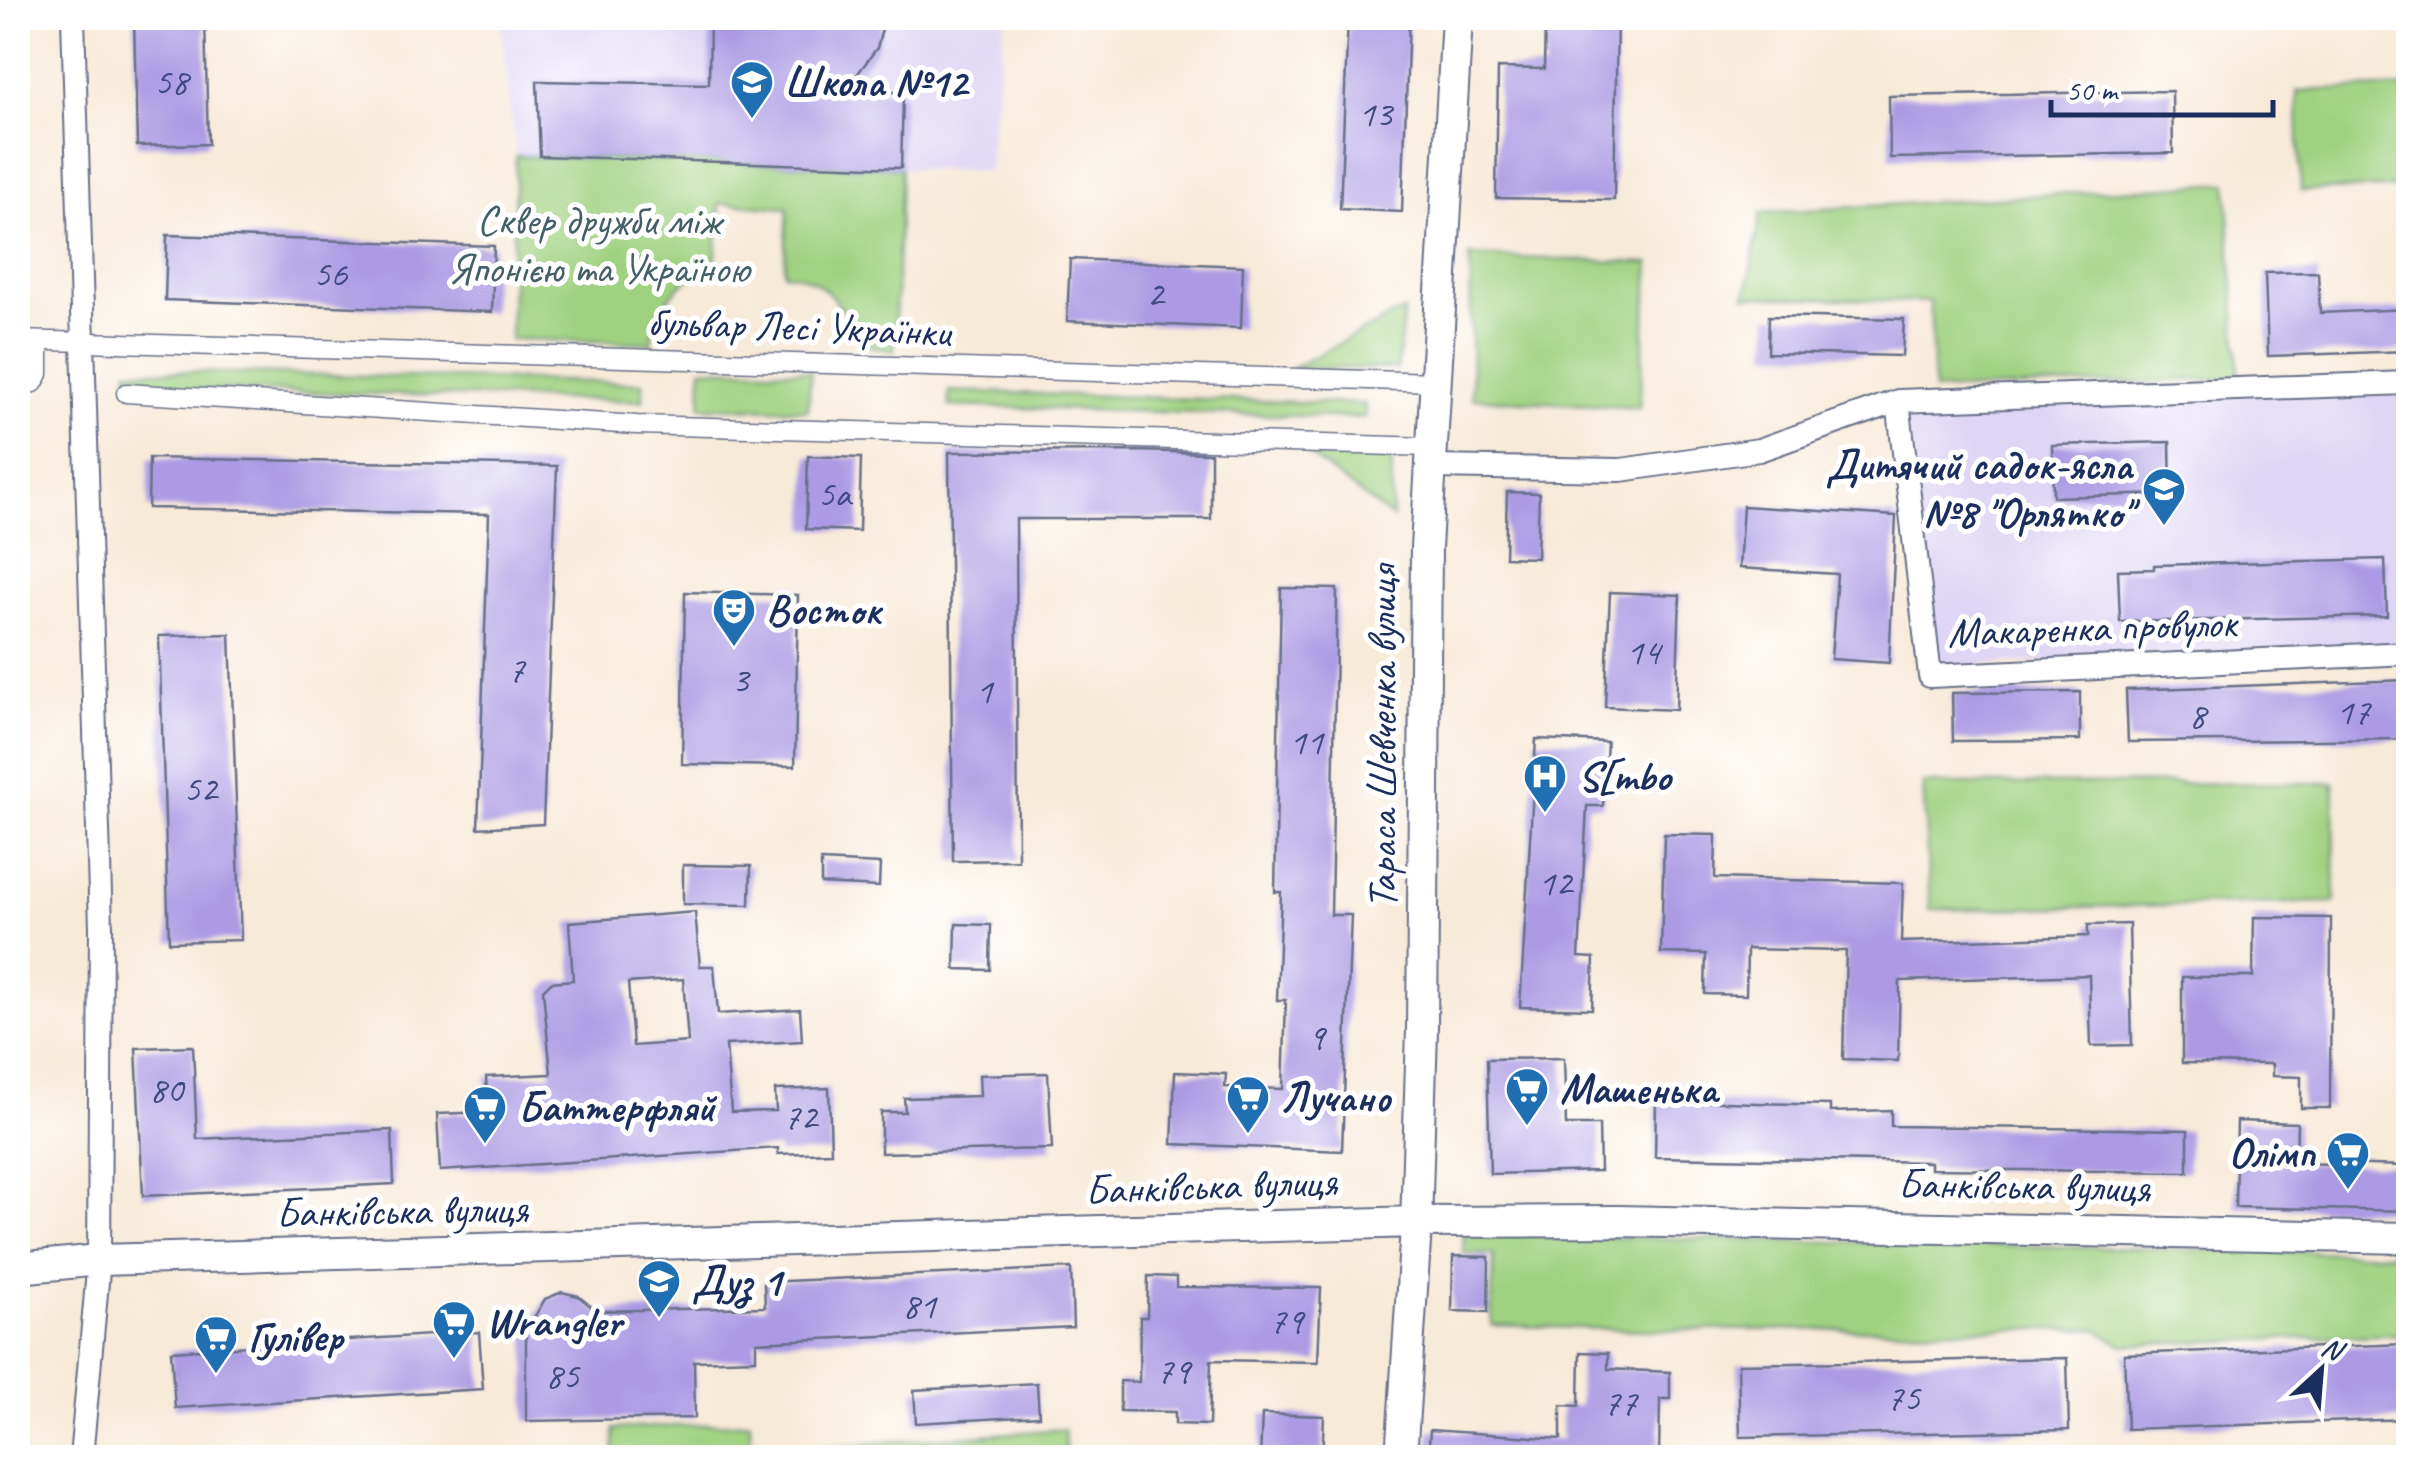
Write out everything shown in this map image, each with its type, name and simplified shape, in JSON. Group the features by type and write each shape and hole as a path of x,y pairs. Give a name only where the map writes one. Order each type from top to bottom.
{"street":[{"path":"72,18 100,927 99,1260 81,1458"},
{"name":"Тараса Шевченка вулиця","path":"1400,1458 1416,1222 1424,953 1426,548 1457,18"},
{"name":"бульвар Лесі Українки","path":"18,340 1436,382"},
{"path":"18,384 34,383 39,374 39,342"},
{"path":"126,394 638,425 1431,457 1621,470 1759,450 1898,402 2408,383"},
{"name":"Макаренка провулок","path":"1898,402 1930,676 2408,653"},
{"name":"Банківська вулиця","path":"18,1268 99,1260 1416,1222 1619,1220 2408,1238"}],"shaded area":[{"name":"Школа №12","path":"500,18 1005,18 988,171 516,156"},
{"name":"Дитячий садок-ясла №8 \"Орлятко\"","path":"2408,387 2408,647 1936,666 1904,407"}],"green space":[{"path":"2408,87 2408,187 2301,191 2297,91"},
{"name":"Сквер дружби між Японією та Україною","path":"516,156 901,168 894,351 865,345 823,288 784,273 788,208 720,203 715,267 691,278 671,296 657,319 651,343 510,339"},
{"path":"2227,183 2239,378 1934,391 1930,302 1746,296 1761,213"},
{"path":"1470,256 1650,263 1639,408 1472,398"},
{"path":"1404,310 1397,369 1292,368"},
{"path":"702,368 811,371 808,410 701,407"},
{"path":"128,370 643,383 643,401 128,388"},
{"path":"949,391 1365,404 1365,418 949,406"},
{"path":"1308,454 1392,455 1392,518"},
{"path":"2334,783 2335,902 1930,910 1923,784"},
{"path":"1463,1234 2408,1254 2408,1334 2122,1345 2096,1329 1639,1330 1491,1325 1494,1255 1464,1253"},
{"path":"750,1422 751,1457 614,1457 614,1429"},
{"path":"1064,1429 1066,1457 807,1457 806,1448"}],"building":[{"path":"134,18 205,18 208,144 137,146"},
{"path":"710,18 877,18 882,29 877,48 847,88 903,93 901,168 540,156 537,81 709,84"},
{"path":"1348,18 1409,18 1402,212 1340,209"},
{"path":"1545,18 1617,18 1614,200 1496,198 1498,68 1544,69"},
{"path":"2172,91 2173,153 1890,158 1889,96"},
{"path":"167,235 494,246 492,312 165,300"},
{"path":"1070,259 1243,266 1241,328 1067,321"},
{"path":"2318,272 2320,313 2408,309 2408,351 2268,356 2265,273"},
{"path":"1769,316 1904,319 1902,356 1768,353"},
{"path":"2170,442 2171,494 2053,497 2052,445"},
{"path":"949,452 1211,453 1211,519 1016,519 1018,860 953,861"},
{"path":"808,456 861,458 859,531 806,529"},
{"path":"149,458 557,466 543,824 478,828 489,514 148,508"},
{"path":"1507,492 1539,493 1537,558 1505,557"},
{"path":"1743,506 1896,516 1889,663 1831,659 1837,574 1739,568"},
{"path":"2385,559 2387,616 2120,622 2118,570 2154,569 2154,565"},
{"path":"1281,588 1337,589 1331,915 1351,915 1342,1151 1172,1144 1175,1072 1226,1074 1225,1087 1283,1089 1286,1000 1277,1000 1281,892 1275,892"},
{"path":"685,592 798,595 795,766 682,764"},
{"path":"1610,592 1680,595 1676,710 1605,707"},
{"path":"230,634 241,940 169,942 159,636"},
{"path":"2408,680 2408,739 2128,742 2126,690"},
{"path":"2080,692 2080,740 1953,741 1952,693"},
{"path":"1536,739 1607,742 1603,806 1587,806 1579,957 1594,958 1592,1009 1520,1007"},
{"path":"1664,834 1716,835 1715,878 1903,883 1901,942 2088,936 2088,925 2129,924 2132,1045 2091,1046 2089,975 1900,981 1898,1061 1843,1059 1846,951 1747,949 1746,995 1705,994 1706,954 1661,953"},
{"path":"821,861 880,864 879,887 821,884"},
{"path":"683,865 751,866 750,905 683,904"},
{"path":"695,912 700,966 714,966 718,1014 800,1009 802,1041 726,1045 731,1112 776,1111 775,1090 829,1088 831,1152 778,1154 778,1148 440,1171 437,1114 488,1112 486,1077 551,1074 543,990 551,982 573,980 569,922","holes":["683,979 688,1042 633,1046 628,983"]},
{"path":"2254,917 2331,918 2330,1108 2301,1108 2301,1077 2272,1076 2272,1064 2182,1063 2182,977 2253,977"},
{"path":"956,924 991,925 990,970 955,969"},
{"path":"193,1046 197,1139 392,1130 394,1184 143,1196 136,1048"},
{"path":"1564,1058 1566,1125 1599,1125 1600,1171 1490,1174 1487,1059"},
{"path":"1048,1073 1052,1149 881,1153 881,1112 905,1112 904,1098 980,1096 979,1075"},
{"path":"1656,1100 1830,1105 1830,1112 1891,1110 1891,1126 2188,1130 2188,1172 1930,1169 1930,1162 1655,1157"},
{"path":"2237,1121 2297,1123 2296,1163 2408,1166 2408,1211 2235,1207"},
{"path":"1453,1256 1489,1257 1488,1312 1452,1311"},
{"path":"1071,1268 1073,1327 756,1342 756,1359 694,1361 695,1418 526,1421 526,1331 545,1299 562,1292 578,1296 597,1311 765,1307 764,1282"},
{"path":"1148,1276 1176,1277 1176,1287 1321,1288 1318,1362 1211,1360 1209,1425 1175,1424 1175,1412 1120,1411 1120,1381 1139,1382 1140,1317 1147,1317"},
{"path":"479,1332 483,1389 175,1408 171,1351"},
{"path":"2408,1344 2408,1419 2127,1429 2124,1354"},
{"path":"1580,1352 1608,1353 1608,1369 1670,1372 1670,1399 1660,1399 1659,1458 1428,1458 1430,1430 1561,1439 1561,1405 1579,1406"},
{"path":"2067,1358 2069,1430 1740,1437 1738,1364"},
{"path":"1037,1383 1039,1416 916,1423 914,1390"},
{"path":"1262,1414 1324,1416 1322,1458 1260,1458"}],"place":[{"name":"Школа №12","path":"752,120"},
{"name":"Дитячий садок-ясла №8 \"Орлятко\"","path":"2164,527"},
{"name":"Восток","path":"734,648"},
{"name":"S[mbo","path":"1545,814"},
{"name":"Машенька","path":"1527,1127"},
{"name":"Лучано","path":"1248,1135"},
{"name":"Баттерфляй","path":"485,1145"},
{"name":"Олімп","path":"2348,1191"},
{"name":"Дуз 1","path":"659,1319"},
{"name":"Wrangler","path":"454,1360"},
{"name":"Гулівер","path":"216,1375"}]}
